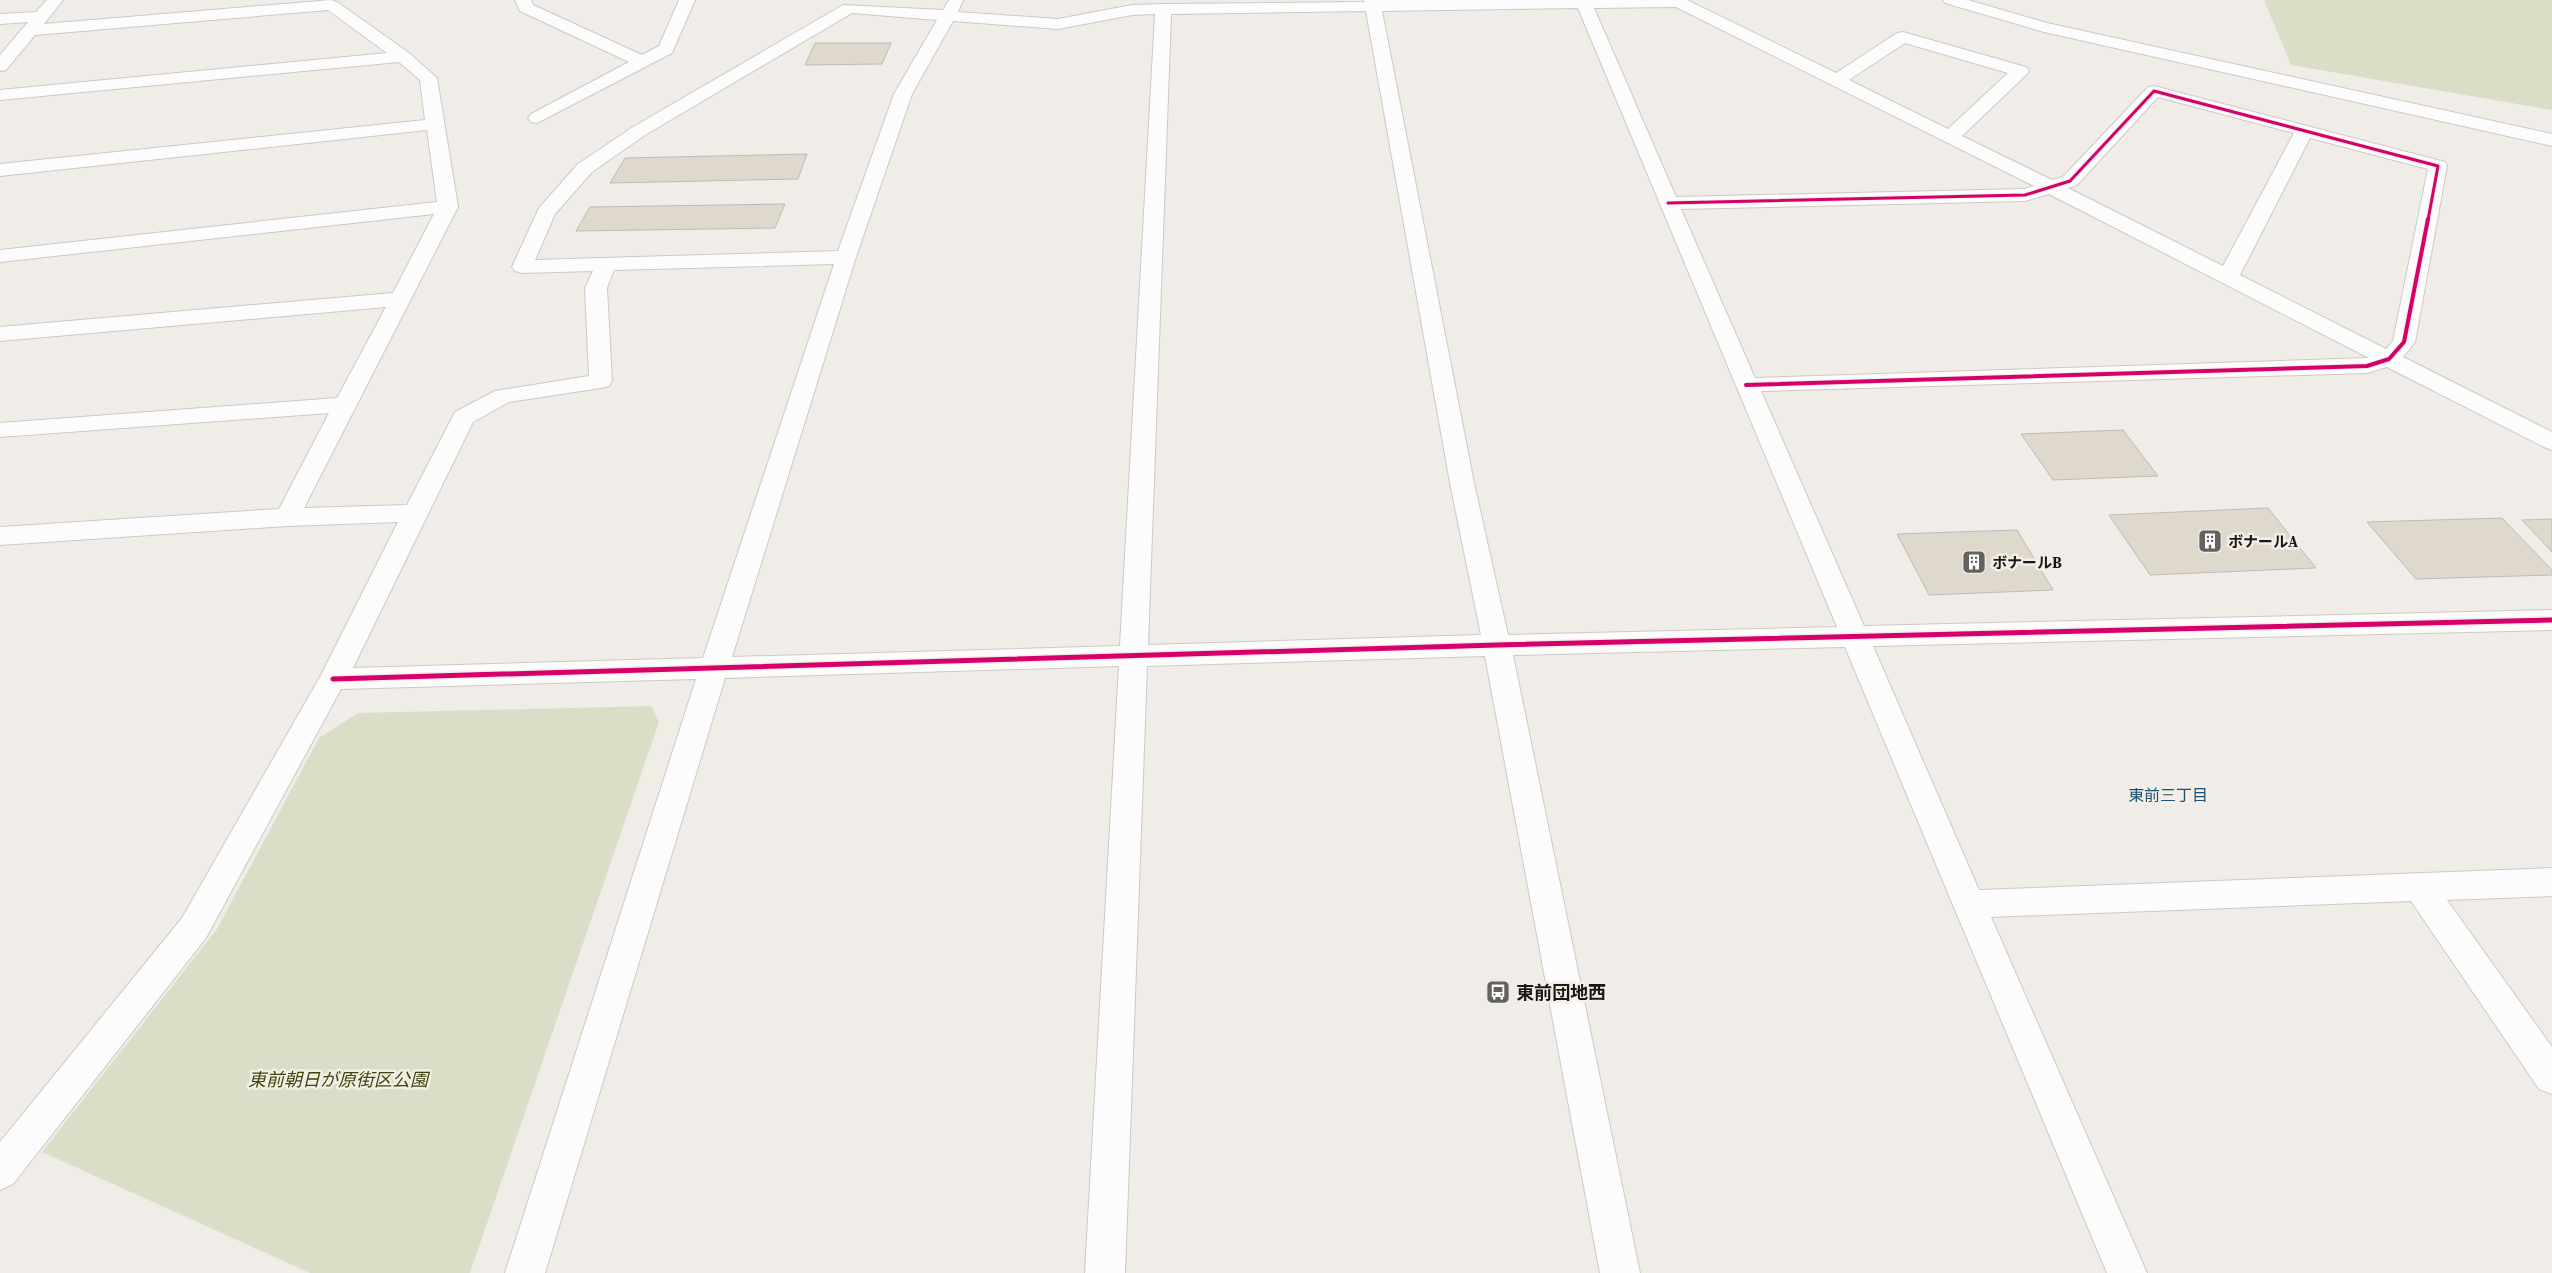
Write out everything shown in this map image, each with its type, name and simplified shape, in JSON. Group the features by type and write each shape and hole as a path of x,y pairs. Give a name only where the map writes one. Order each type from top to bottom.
{"street":[{"path":"0,66 56,0"},
{"path":"523,0 526,8 643,62"},
{"path":"537,118 666,49 687,0"},
{"path":"1951,0 2044,26 2552,140"},
{"path":"846,257 606,266 522,267 546,212 585,168 639,131 849,8 952,8 1058,24 1132,10 1373,3 1676,1 2051,187 2552,442"},
{"path":"1583,2 2127,1273"},
{"path":"1373,3 1462,483 1497,645 1620,1273"},
{"path":"0,18 36,24 331,5 403,57 428,78 448,207 343,405 287,517"},
{"path":"525,1273 714,668 846,257 903,94 952,8"},
{"path":"1104,1273 1163,9"},
{"path":"2038,9 2044,26"},
{"path":"1836,81 1903,37 2020,71 1950,137"},
{"path":"0,95 403,57"},
{"path":"1668,202 2024,195 2070,181 2154,91 2438,166 2404,342 2389,359 2367,366 1746,385"},
{"path":"0,170 436,124"},
{"path":"2228,277 2304,131"},
{"path":"0,256 448,207"},
{"path":"0,1171 194,928 333,679 463,417 502,396 601,381 596,288 606,266"},
{"path":"0,334 400,298"},
{"path":"0,430 343,405"},
{"path":"0,536 287,517 414,513"},
{"path":"333,679 1497,645 2552,620"},
{"path":"1968,904 2552,882"},
{"path":"2418,886 2552,1077"}],"green space":[{"path":"2264,0 2552,0 2552,110 2291,65"},
{"name":"東前朝日が原街区公園","path":"651,706 659,722 470,1273 310,1273 42,1152 217,929 319,738 358,713"}],"building":[{"path":"815,43 891,43 882,64 805,65"},
{"path":"807,154 798,179 610,183 625,158"},
{"path":"785,204 775,228 576,231 590,207"},
{"path":"2123,430 2158,476 2053,480 2021,434"},
{"name":"ボナールA","path":"2268,508 2316,568 2150,575 2109,515"},
{"path":"2502,518 2552,570 2552,575 2416,579 2367,522"},
{"path":"2552,519 2552,552 2522,520"},
{"name":"ボナールB","path":"2017,530 2053,590 1929,595 1897,534"}],"cycle path":[{"path":"1668,203 2025,195 2070,181 2154,91 2438,166 2404,342 2389,359 2367,366 1746,385"},
{"path":"333,679 1497,645 2552,620"}],"place":[{"name":"ボナールA","path":"2210,541"},
{"name":"ボナールB","path":"1974,562"},
{"name":"東前団地西","path":"1498,992"}],"district":[{"name":"東前三丁目","path":"2168,795"}]}
